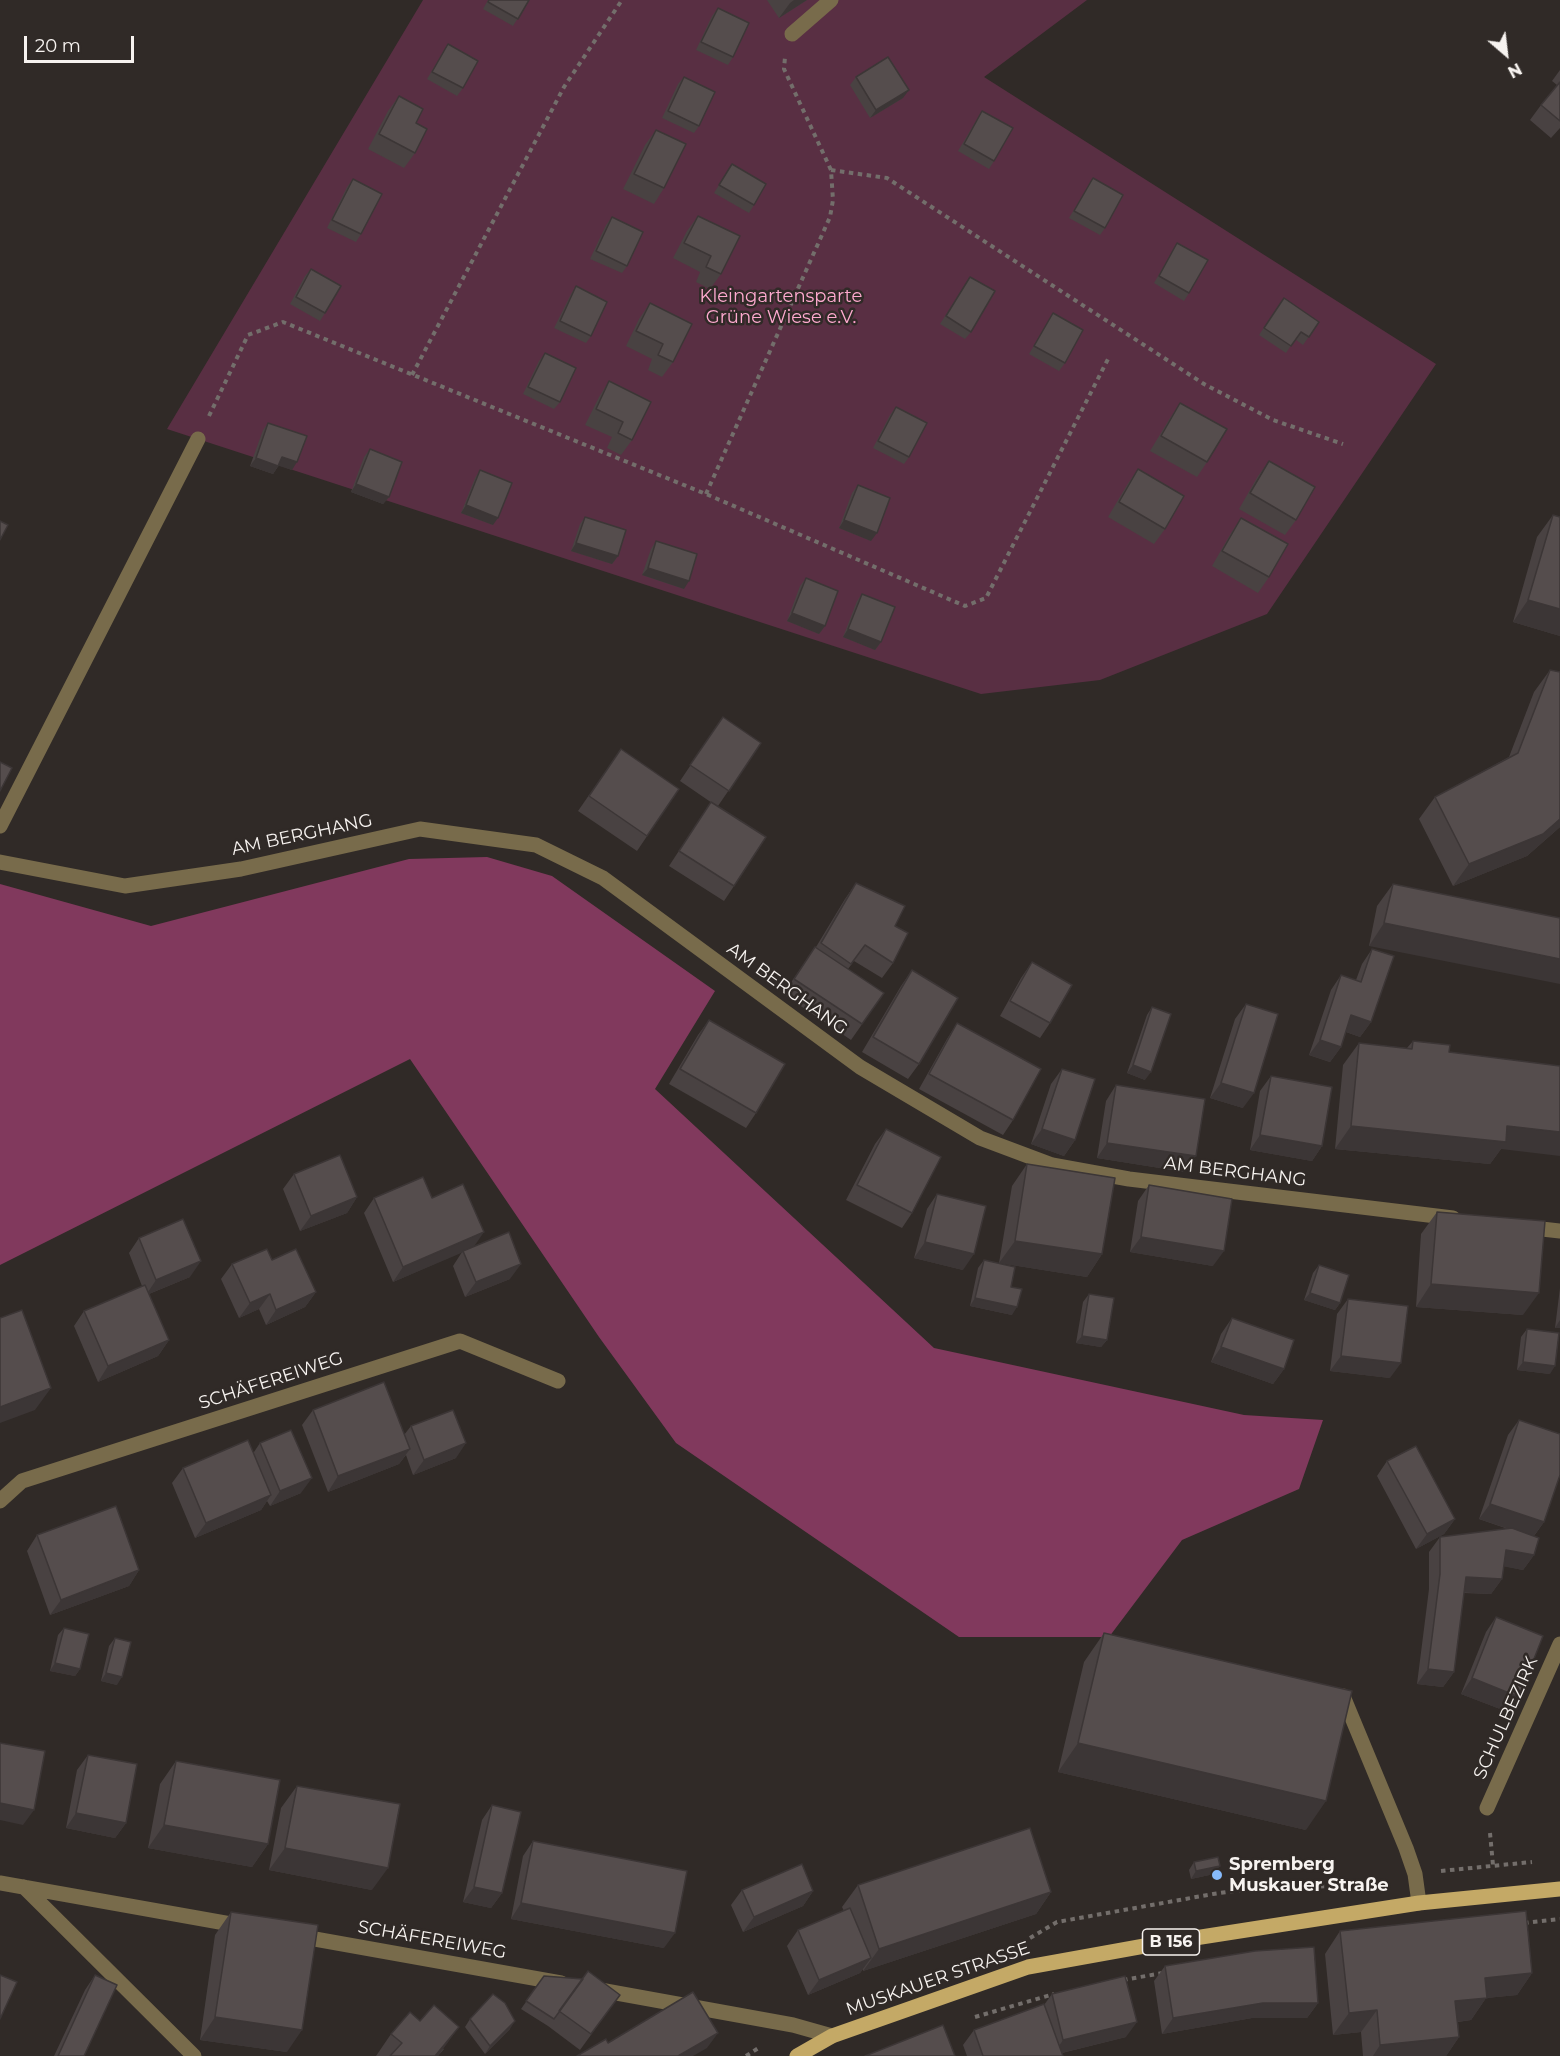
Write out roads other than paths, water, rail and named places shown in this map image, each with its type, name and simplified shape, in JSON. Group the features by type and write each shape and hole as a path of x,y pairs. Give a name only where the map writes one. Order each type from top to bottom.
{"main road":[{"name":"MUSKAUER STRASSE","path":"797,2056 832,2036 1028,1967 1150,1945 1419,1903 1560,1889"}],"street":[{"path":"792,34 831,0"},
{"path":"0,826 198,439"},
{"name":"AM BERGHANG","path":"0,862 125,886 241,869 420,829 536,845 603,878 860,1067 980,1138 1053,1165 1130,1179 1467,1220"},
{"path":"1514,1225 1560,1231"},
{"name":"SCHÄFEREIWEG","path":"0,1501 22,1481 460,1341 558,1381"},
{"name":"SCHULBEZIRK","path":"1487,1808 1560,1644"},
{"path":"1321,1691 1343,1696 1406,1848 1415,1874 1419,1903"},
{"path":"0,1883 257,1929"},
{"path":"24,1887 194,2056"},
{"name":"SCHÄFEREIWEG","path":"280,1933 793,2025 832,2036"}],"place":[{"name":"Spremberg Muskauer Straße","path":"1217,1875"}],"park label":[{"name":"Kleingartensparte Grüne Wiese e.V.","path":"781,307"}]}
